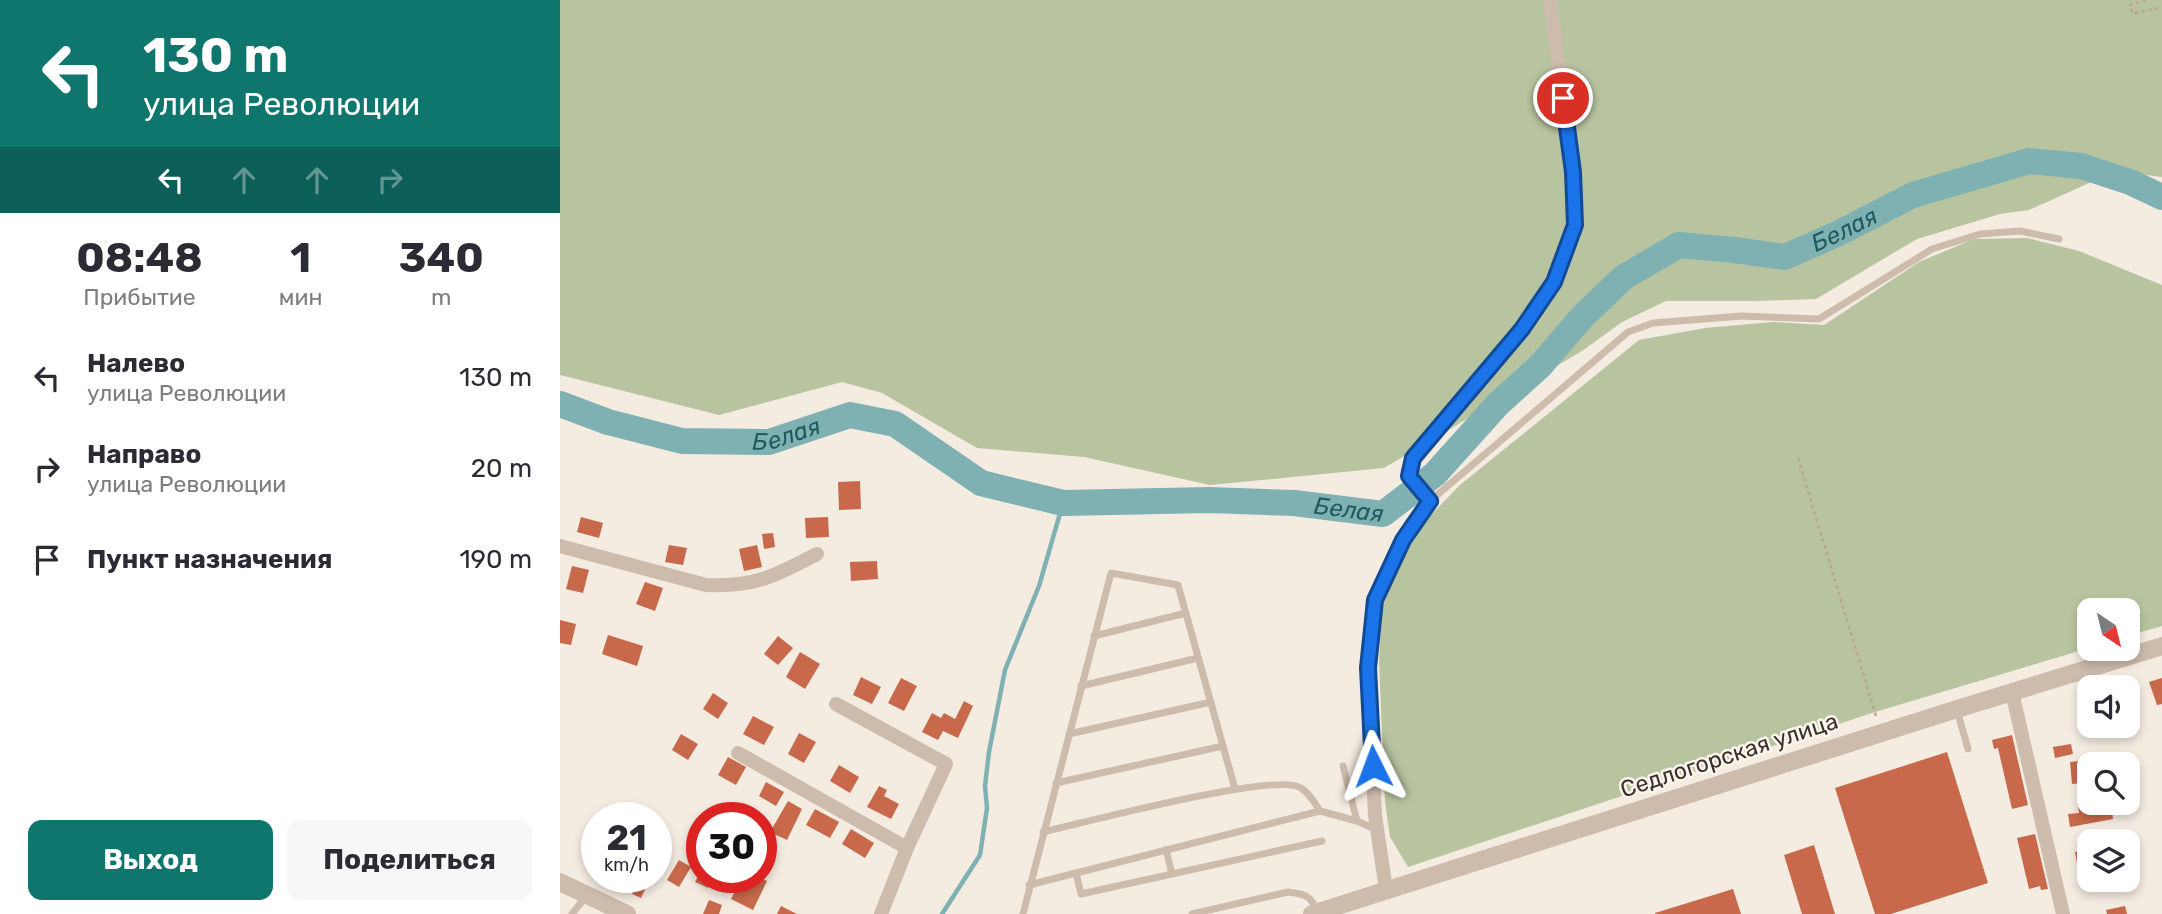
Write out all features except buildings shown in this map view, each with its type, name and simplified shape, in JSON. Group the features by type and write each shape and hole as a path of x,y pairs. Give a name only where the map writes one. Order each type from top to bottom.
{"street":[{"path":"1386,890 1378,831 1368,668 1375,600 1403,540 1430,501 1409,476 1413,458 1522,329 1554,282 1575,225 1573,172 1550,0"},
{"path":"560,548 694,582 732,586 754,583 817,554"},
{"name":"Седлогорская улица","path":"1315,913 2162,646"},
{"path":"2012,692 2063,914"},
{"path":"836,704 946,764 906,848 881,914"},
{"path":"738,753 906,848"},
{"path":"560,882 587,895 602,909 627,914"}],"lane":[{"path":"1430,501 1628,332 1653,323 1742,316 1819,319 1932,249 1980,234 2020,231 2059,239"},
{"path":"1023,914 1111,573 1178,585 1235,789"},
{"path":"1094,636 1186,613"},
{"path":"1081,686 1198,658"},
{"path":"1069,734 1211,702"},
{"path":"1957,709 1968,749"},
{"path":"1056,783 1223,746"},
{"path":"1343,766 1357,821"},
{"path":"1043,832 1235,789 1283,783 1300,787 1320,811"},
{"path":"1029,885 1320,811 1357,821 1378,831"},
{"path":"1076,873 1081,894 1322,841"},
{"path":"1166,850 1172,874"},
{"path":"1192,914 1288,892 1304,894 1313,900 1315,913"},
{"path":"572,914 587,895"}],"path":[{"path":"2146,0 2130,5 2133,14 2162,7"},
{"path":"1798,458 1875,716"}],"green space":[{"path":"560,0 2162,0 2162,177 2116,171 2029,210 2000,214 1917,239 1816,299 1666,301 1622,322 1582,351 1384,468 1210,485 1084,457 977,448 882,393 842,382 719,415 560,375"},
{"path":"2027,238 2079,251 2162,285 2162,626 2140,632 2140,598 2077,598 2077,652 1875,712 1408,867 1390,837 1385,802 1379,661 1382,605 1400,562 1424,522 1460,485 1639,340 1705,328 1773,322 1824,325 1919,262 1974,239"}],"waterway":[{"name":"Белая","path":"560,404 608,422 682,441 769,442 850,415 895,424 981,483 1063,503 1209,500 1294,503 1383,514 1435,474 1498,404 1540,366 1583,316 1624,277 1679,245 1785,257 1913,195 2029,161 2081,166 2130,182 2162,197"},
{"path":"942,914 980,855 987,808 985,786 989,752 1005,670 1039,586 1063,503"}],"route":[{"path":"1373,766 1368,668 1375,600 1403,540 1430,501 1409,476 1413,458 1522,329 1554,282 1575,225 1573,172 1563,98"}]}
